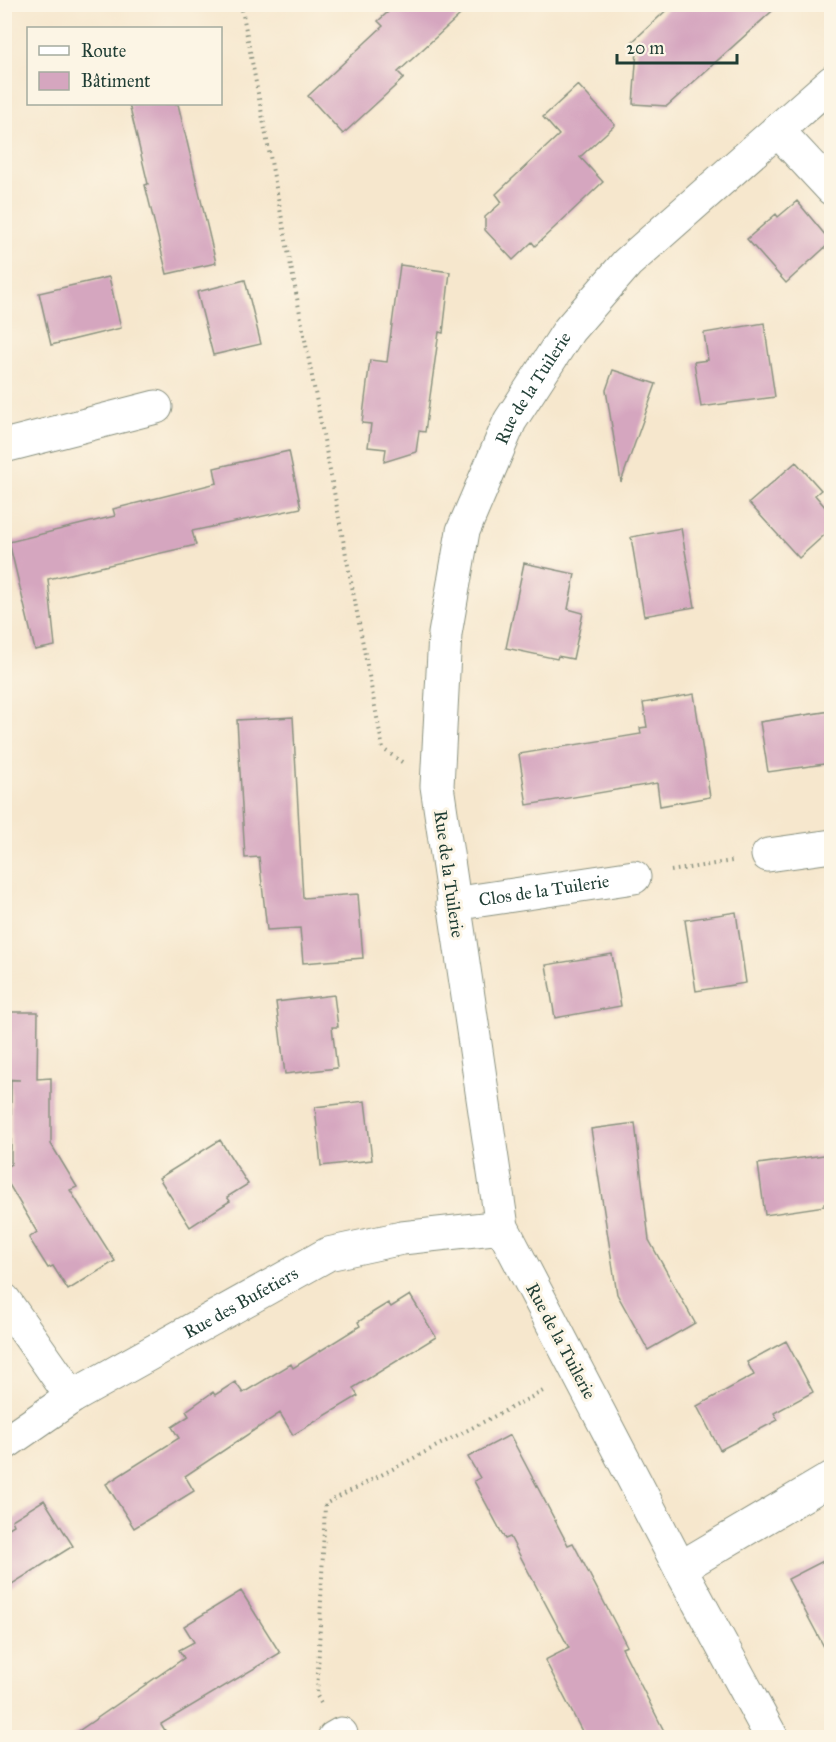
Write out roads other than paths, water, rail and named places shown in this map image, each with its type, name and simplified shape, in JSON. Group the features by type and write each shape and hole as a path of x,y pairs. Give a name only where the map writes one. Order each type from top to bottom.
{"street":[{"name":"Rue de la Tuilerie","path":"772,1737 680,1568 502,1227 437,786 444,634 463,531 510,421 569,330 627,263 831,82"},
{"path":"777,130 831,189"},
{"path":"4,446 156,407"},
{"path":"768,855 831,846"},
{"name":"Clos de la Tuilerie","path":"453,904 634,877"},
{"name":"Rue des Bufetiers","path":"4,1444 72,1397 328,1254 402,1238 502,1227"},
{"path":"4,1300 72,1397"},
{"path":"680,1568 831,1478"}]}
